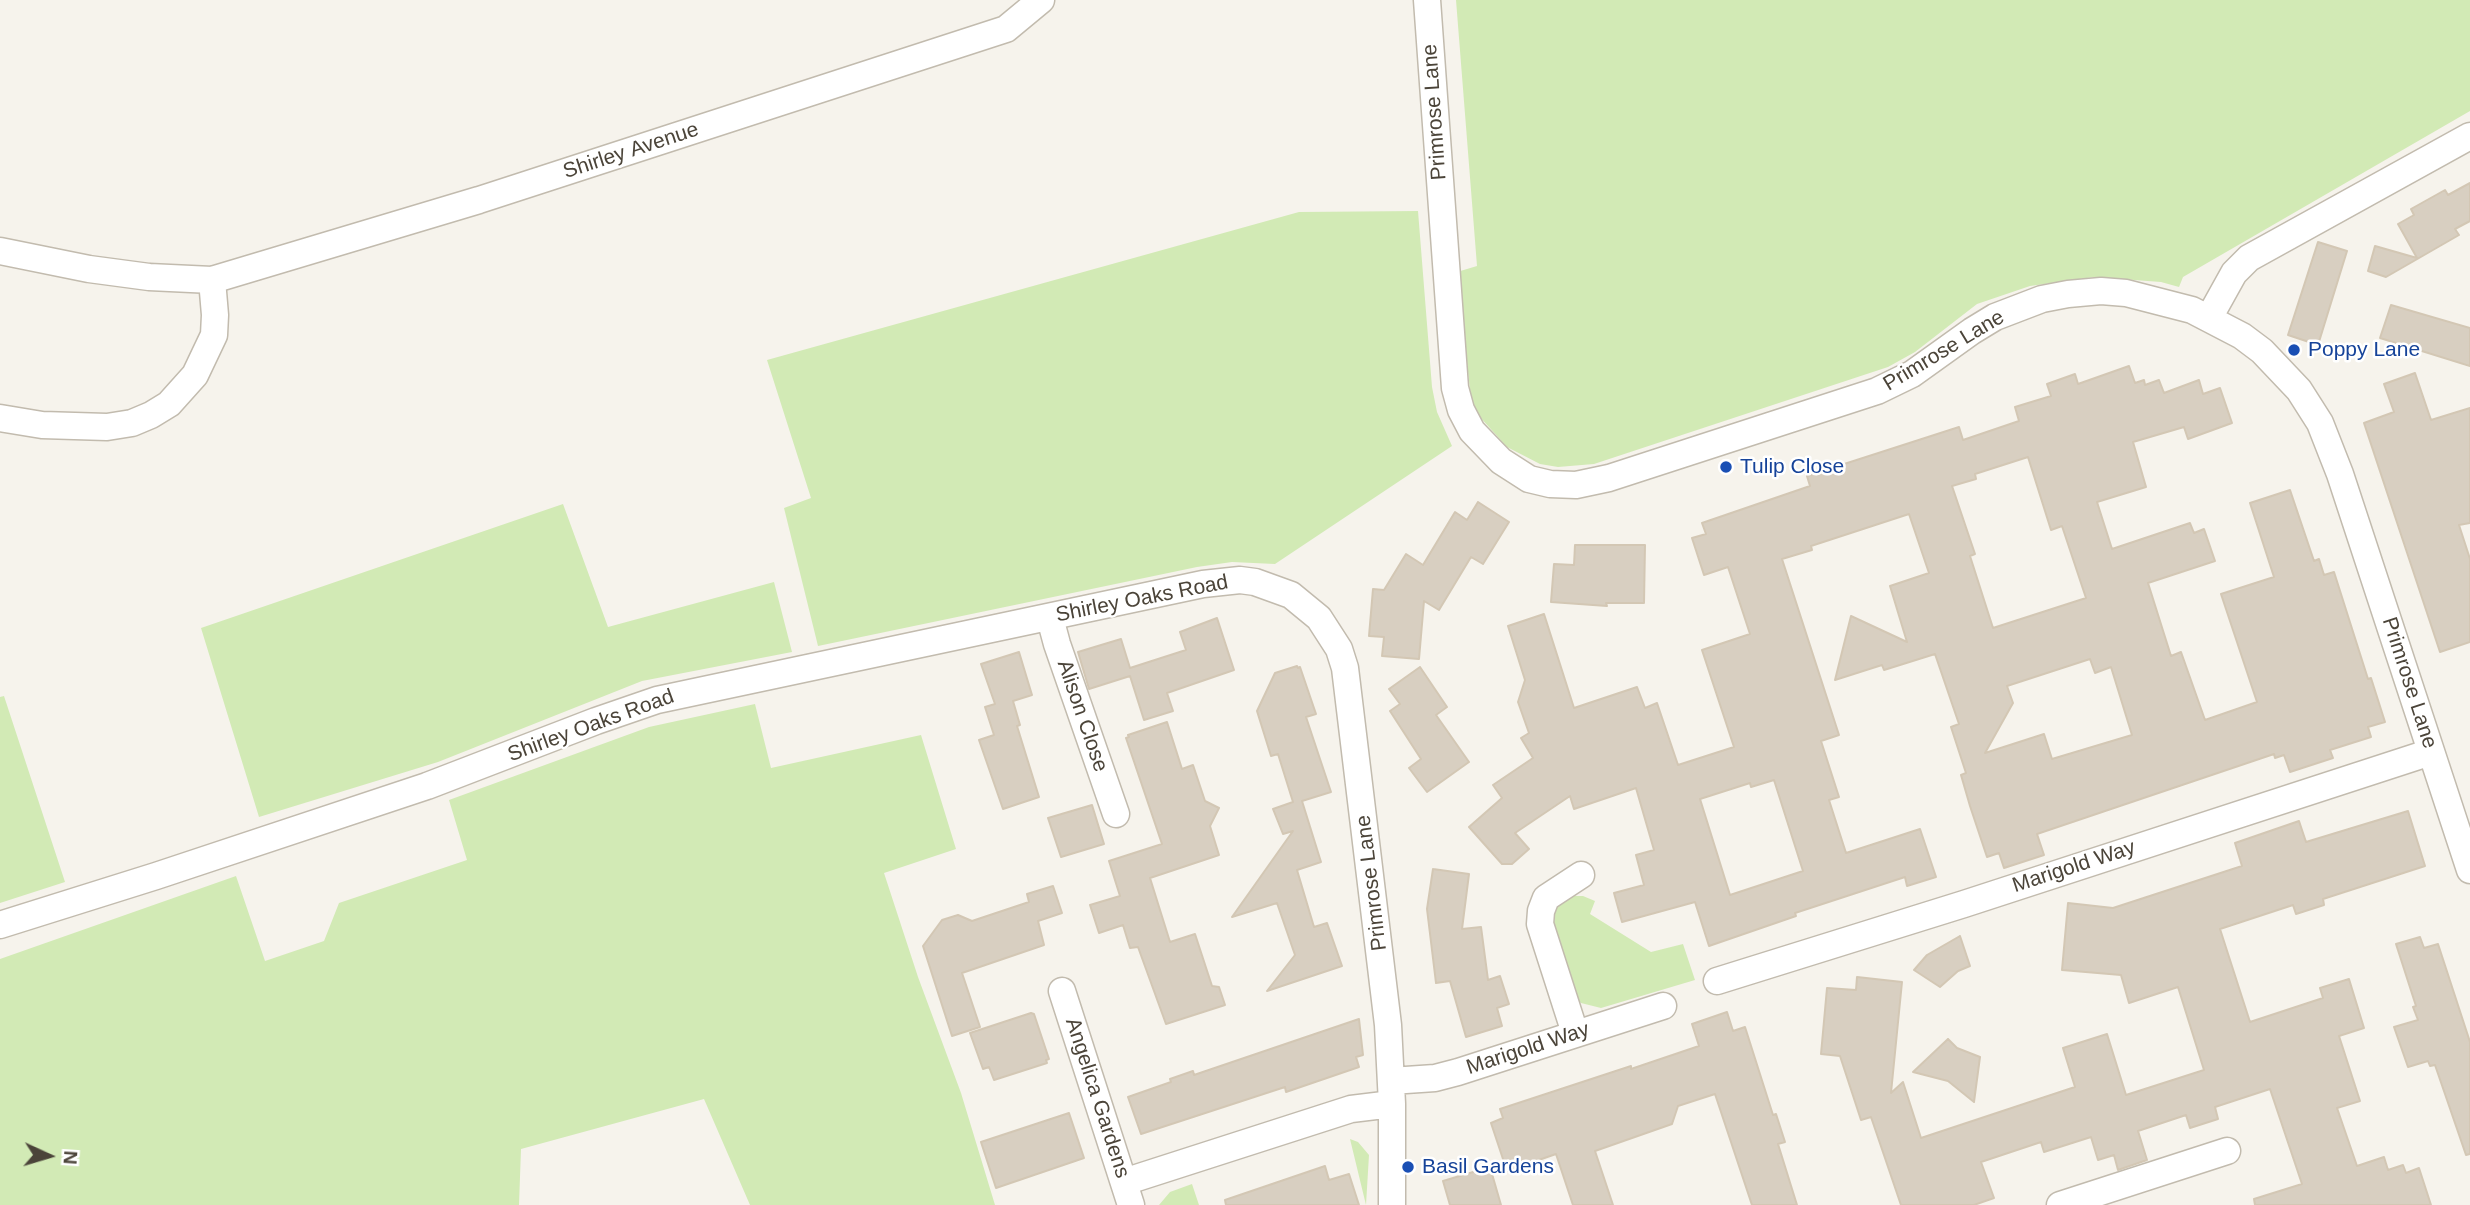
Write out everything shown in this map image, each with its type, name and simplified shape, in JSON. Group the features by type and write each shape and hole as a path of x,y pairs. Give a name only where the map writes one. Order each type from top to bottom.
{"street":[{"name":"Shirley Avenue","path":"0,251 89,269 149,277 212,280 479,200 1006,29 1041,0"},
{"name":"Primrose Lane","path":"1427,0 1455,388 1461,410 1481,443 1501,461 1529,479 1560,485 1590,483 1863,396 1912,374 1995,317 2042,299 2090,291 2126,293 2171,303 2209,318 2242,336 2281,368 2320,423 2340,474 2431,752 2461,810 2470,870"},
{"path":"2209,318 2234,273 2249,258 2470,136"},
{"path":"0,418 42,425 107,427 132,423 160,409 182,390 206,356 214,335 212,280"},
{"name":"Shirley Oaks Road","path":"0,925 427,786 657,700 1224,581 1255,582 1280,590"},
{"name":"Primrose Lane","path":"1280,590 1305,605 1319,618 1339,649 1345,668 1384,982 1392,1092 1392,1205"},
{"name":"Alison Close","path":"1050,618 1056,644 1116,814"},
{"name":"Marigold Way","path":"1717,981 1964,904 2431,752"},
{"path":"1575,1033 1540,924 1546,898 1581,875"},
{"name":"Angelica Gardens","path":"1062,992 1128,1194"},
{"name":"Marigold Way","path":"1128,1194 1392,1092 1663,1006"},
{"path":"2060,1205 2227,1151"}],"green space":[{"path":"1456,0 2470,0 2470,111 2183,277 2179,287 2161,282 2094,277 2030,286 1977,304 1915,352 1888,367 1594,464 1558,467 1540,464 1507,447 1479,416 1471,399 1457,272 1477,266"},
{"path":"1418,211 1432,387 1437,412 1452,446 1275,564 1232,562 1197,567 818,646 784,508 811,498 767,360 1299,212"},
{"path":"563,504 608,627 774,582 792,652 642,681 438,762 259,817 201,628"},
{"path":"4,696 65,882 0,903 0,697"},
{"path":"755,704 771,768 921,735 956,849 884,873 918,977 961,1093 995,1205 750,1205 704,1099 521,1149 519,1205 0,1205 0,959 236,876 265,961 324,941 339,903 467,860 449,800 649,727"},
{"path":"1572,896 1583,896 1595,901 1590,914 1651,952 1683,944 1695,980 1601,1008 1581,1003 1577,999 1553,930 1555,910 1562,901"},
{"path":"1350,1139 1358,1142 1369,1155 1366,1205"},
{"path":"1192,1184 1199,1205 1159,1205 1170,1192"}],"building":[{"path":"2470,183 2470,221 2455,229 2459,235 2386,277 2368,271 2375,246 2417,258 2398,224 2414,215 2411,209 2445,190 2448,195"},
{"path":"2318,242 2347,251 2318,345 2288,335"},
{"path":"2391,305 2470,328 2470,366 2380,338"},
{"path":"2129,366 2135,383 2144,380 2145,385 2159,380 2164,393 2199,380 2203,394 2220,388 2232,423 2188,439 2184,427 2133,442 2146,487 2097,502 2112,549 2190,523 2194,533 2204,529 2215,561 2148,583 2171,656 2181,652 2205,720 2257,702 2221,594 2274,577 2250,503 2290,490 2314,561 2319,559 2324,575 2334,572 2368,679 2371,678 2385,722 2368,727 2371,737 2330,750 2333,758 2290,772 2284,755 2275,758 2274,754 2037,834 2044,855 2004,868 1999,853 1987,857 1970,806 1961,775 1966,773 1951,727 1959,724 1935,654 1884,670 1882,665 1835,680 1851,616 1907,642 1890,586 1929,573 1909,514 1811,546 1812,550 1782,559 1839,735 1821,741 1839,797 1829,800 1846,853 1920,829 1936,877 1907,886 1905,877 1795,913 1796,916 1709,946 1695,902 1622,922 1614,893 1644,885 1636,855 1654,850 1636,788 1574,809 1570,796 1515,833 1529,849 1512,864 1502,864 1469,827 1502,798 1493,785 1533,758 1521,738 1529,733 1518,702 1525,680 1508,626 1544,614 1574,708 1637,687 1645,708 1657,703 1678,765 1734,747 1702,650 1750,634 1728,567 1704,575 1692,538 1706,534 1702,523 1810,486 1807,476 1959,427 1963,440 2019,421 2015,407 2051,396 2047,384 2075,374 2078,384","holes":["2028,457 2051,530 2062,526 2086,598 1993,628 1970,556 1975,554 1952,486 1976,479 1975,474","2090,659 2095,673 2111,667 2132,735 2052,759 2044,734 1985,753 2013,703 2007,686","1774,780 1803,871 1730,895 1700,799 1750,783 1751,787"]},
{"path":"2415,373 2431,420 2470,408 2470,523 2459,525 2470,559 2470,642 2440,652 2364,423 2394,412 2384,384"},
{"path":"1478,502 1509,522 1483,564 1471,557 1439,610 1424,601 1419,659 1382,656 1384,637 1369,636 1373,589 1384,590 1406,554 1423,565 1455,512 1467,520"},
{"path":"1575,545 1645,545 1644,603 1606,603 1607,606 1551,602 1554,564 1574,565"},
{"path":"1217,618 1234,670 1167,693 1173,711 1144,720 1130,676 1089,689 1078,652 1121,639 1130,668 1186,650 1180,632"},
{"path":"1019,652 1032,695 1013,701 1020,725 1017,726 1039,797 1003,809 979,740 994,735 985,707 995,704 981,664"},
{"path":"1300,667 1316,714 1306,717 1331,792 1302,801 1321,862 1297,870 1314,927 1327,923 1342,966 1267,991 1295,955 1277,903 1232,917 1293,831 1283,834 1273,809 1293,802 1278,754 1271,756 1257,711 1275,673"},
{"path":"1420,667 1447,707 1436,715 1469,762 1427,792 1409,768 1421,759 1390,711 1400,704 1389,689"},
{"path":"1167,722 1182,769 1193,765 1205,801 1219,808 1210,826 1219,855 1150,878 1170,942 1195,934 1212,986 1219,987 1225,1005 1166,1024 1138,947 1130,948 1123,925 1099,933 1090,905 1120,896 1109,861 1162,844 1126,738"},
{"path":"1092,805 1104,844 1061,857 1048,818"},
{"path":"2408,811 2425,866 2323,899 2324,905 2296,914 2293,905 2220,929 2250,1022 2323,998 2320,988 2349,979 2364,1028 2339,1036 2360,1101 2337,1108 2357,1166 2384,1157 2388,1170 2403,1165 2406,1173 2419,1168 2431,1205 2255,1205 2254,1199 2302,1184 2270,1089 2215,1107 2218,1119 2190,1128 2186,1115 2138,1131 2147,1160 2118,1170 2114,1155 2098,1160 2091,1137 2044,1152 2041,1142 1981,1162 1994,1198 1974,1205 1901,1205 1871,1117 1861,1120 1840,1056 1821,1054 1827,988 1856,990 1857,977 1902,982 1891,1093 1903,1082 1921,1138 2075,1087 2063,1048 2107,1034 2126,1095 2204,1070 2178,987 2129,1003 2121,975 2062,970 2068,903 2113,908 2242,866 2235,843 2299,821 2306,842"},
{"path":"1433,869 1469,874 1462,929 1481,927 1488,980 1500,976 1509,1004 1497,1008 1502,1026 1466,1037 1450,981 1436,983 1427,909"},
{"path":"1053,886 1062,913 1038,921 1044,945 962,973 980,1027 952,1036 923,946 942,920 958,915 972,921 1029,902 1027,894"},
{"path":"1960,936 1970,966 1958,971 1940,987 1914,970 1927,955"},
{"path":"2420,937 2424,948 2438,944 2470,1042 2470,1154 2466,1155 2435,1065 2430,1066 2428,1061 2408,1067 2394,1027 2418,1020 2396,944"},
{"path":"1727,1012 1733,1031 1745,1027 1773,1115 1776,1114 1785,1142 1778,1144 1797,1205 1752,1205 1715,1094 1678,1106 1672,1124 1595,1151 1613,1205 1573,1205 1556,1154 1507,1171 1491,1123 1503,1118 1500,1109 1699,1046 1692,1024"},
{"path":"1034,1014 1049,1059 1046,1060 1047,1063 994,1080 989,1067 983,1069 970,1033"},
{"path":"1359,1019 1363,1055 1356,1057 1359,1067 1286,1092 1285,1087 1141,1134 1128,1097 1193,1071 1194,1075"},
{"path":"1948,1039 1957,1048 1980,1057 1974,1102 1948,1081 1913,1072"},
{"path":"1069,1113 1084,1158 996,1188 981,1142"},
{"path":"1325,1166 1329,1180 1349,1174 1359,1205 1226,1205 1225,1200"},
{"path":"1490,1167 1501,1205 1450,1205 1443,1181"}],"place":[{"name":"Poppy Lane","path":"2294,350"},
{"name":"Tulip Close","path":"1726,467"},
{"name":"Basil Gardens","path":"1408,1167"}]}
